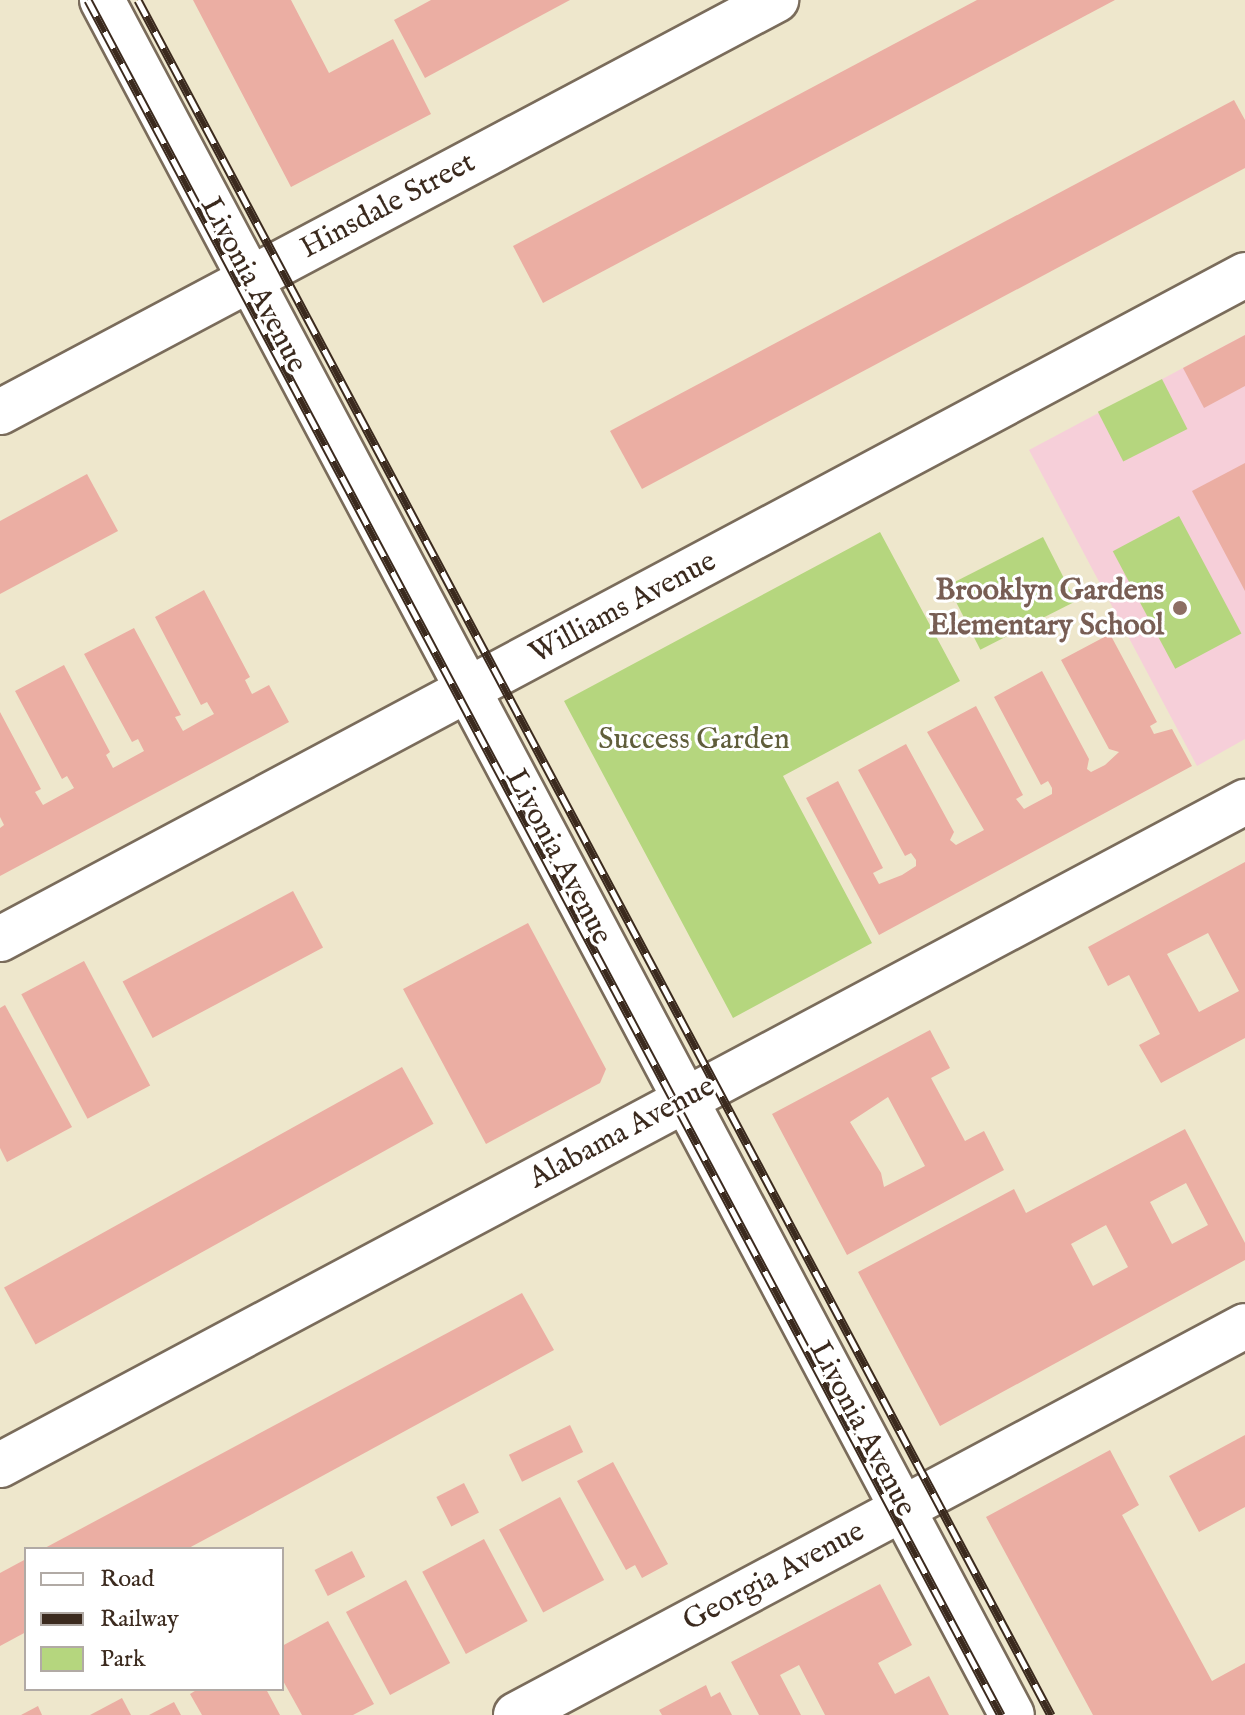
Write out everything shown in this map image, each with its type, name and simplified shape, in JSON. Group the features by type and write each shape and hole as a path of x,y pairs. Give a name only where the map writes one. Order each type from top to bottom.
{"street":[{"name":"Livonia Avenue","path":"102,0 1012,1715"},
{"name":"Hinsdale Street","path":"0,412 776,0"},
{"name":"Williams Avenue","path":"0,939 1245,275"},
{"name":"Alabama Avenue","path":"0,1465 1245,802"},
{"name":"Georgia Avenue","path":"516,1715 1245,1326"}],"shaded area":[{"name":"Brooklyn Gardens Elementary School","path":"1245,335 1245,739 1197,766 1029,450"}],"green space":[{"path":"1162,379 1187,429 1123,462 1098,412"},
{"path":"1179,516 1241,633 1175,669 1113,551"},
{"name":"Success Garden","path":"880,532 960,681 783,776 872,943 733,1018 564,701"},
{"path":"1043,537 1076,601 980,650 948,586"}],"building":[{"path":"193,0 291,0 329,73 393,39 431,114 291,187"},
{"path":"431,0 570,0 425,78 394,20"},
{"path":"977,0 1115,0 543,303 513,246"},
{"path":"1234,100 1245,120 1245,168 642,489 610,431"},
{"path":"1245,335 1245,386 1204,408 1183,368"},
{"path":"1245,463 1245,591 1192,491"},
{"path":"87,474 118,531 0,594 0,521"},
{"path":"204,590 250,677 245,680 252,694 269,685 289,722 0,876 0,828 4,825 0,817 0,712 41,789 35,792 43,805 74,788 67,776 62,779 15,691 64,665 110,752 106,755 113,768 144,751 138,739 132,742 84,654 134,628 181,715 175,717 183,731 214,714 207,702 201,705 155,617"},
{"path":"1110,634 1157,722 1150,726 1154,734 1172,729 1192,766 879,935 806,798 838,781 883,868 873,873 879,884 902,875 916,866 916,860 911,853 905,856 858,770 906,744 954,832 950,840 956,845 984,830 927,732 976,706 1023,795 1016,799 1024,809 1052,794 1048,781 1041,785 994,697 1042,671 1089,759 1087,769 1091,772 1105,765 1119,752 1109,749 1061,660"},
{"path":"1245,862 1245,1038 1161,1083 1139,1045 1160,1034 1129,975 1108,986 1088,947","holes":["1208,933 1239,991 1199,1012 1167,954"]},
{"path":"293,891 323,948 153,1038 123,982"},
{"path":"528,923 606,1069 600,1083 486,1144 403,989"},
{"path":"84,961 150,1085 88,1119 21,994"},
{"path":"5,1005 72,1127 7,1162 0,1148 0,1008"},
{"path":"930,1030 950,1068 931,1078 965,1141 984,1131 1004,1170 847,1255 772,1114","holes":["888,1097 925,1166 884,1187 881,1173 850,1122"]},
{"path":"402,1067 434,1124 36,1344 4,1288"},
{"path":"1185,1129 1245,1243 1245,1260 940,1426 858,1272 1014,1189 1026,1213","holes":["1186,1183 1208,1225 1172,1244 1150,1202","1106,1225 1128,1267 1093,1286 1071,1244"]},
{"path":"522,1293 554,1350 191,1547 47,1547"},
{"path":"570,1425 583,1452 522,1482 509,1455"},
{"path":"1245,1435 1245,1507 1199,1532 1169,1476"},
{"path":"1110,1450 1139,1505 1122,1515 1212,1681 1245,1663 1245,1715 1093,1715 986,1517"},
{"path":"613,1462 668,1564 642,1578 635,1565 626,1570 577,1481"},
{"path":"464,1483 479,1512 451,1526 436,1497"},
{"path":"560,1497 604,1580 543,1612 499,1529"},
{"path":"484,1539 528,1621 466,1654 422,1572"},
{"path":"352,1551 365,1577 328,1596 315,1570"},
{"path":"24,1560 24,1633 0,1646 0,1573"},
{"path":"406,1580 450,1663 390,1695 346,1612"},
{"path":"880,1584 912,1645 878,1663 895,1694 929,1676 949,1715 825,1715 799,1665 780,1675 801,1715 759,1715 731,1662"},
{"path":"328,1621 374,1704 353,1715 302,1715 284,1683 284,1645"},
{"path":"706,1685 711,1697 720,1692 732,1715 662,1715 659,1710"},
{"path":"195,1691 267,1691 280,1715 202,1715 190,1694"},
{"path":"122,1698 131,1715 90,1715"},
{"path":"174,1702 181,1715 149,1715"},
{"path":"38,1706 42,1715 21,1715"}],"railway":[{"path":"88,0 1001,1715"},
{"path":"138,0 1051,1715"}],"place":[{"name":"Brooklyn Gardens Elementary School","path":"1180,608"}]}
